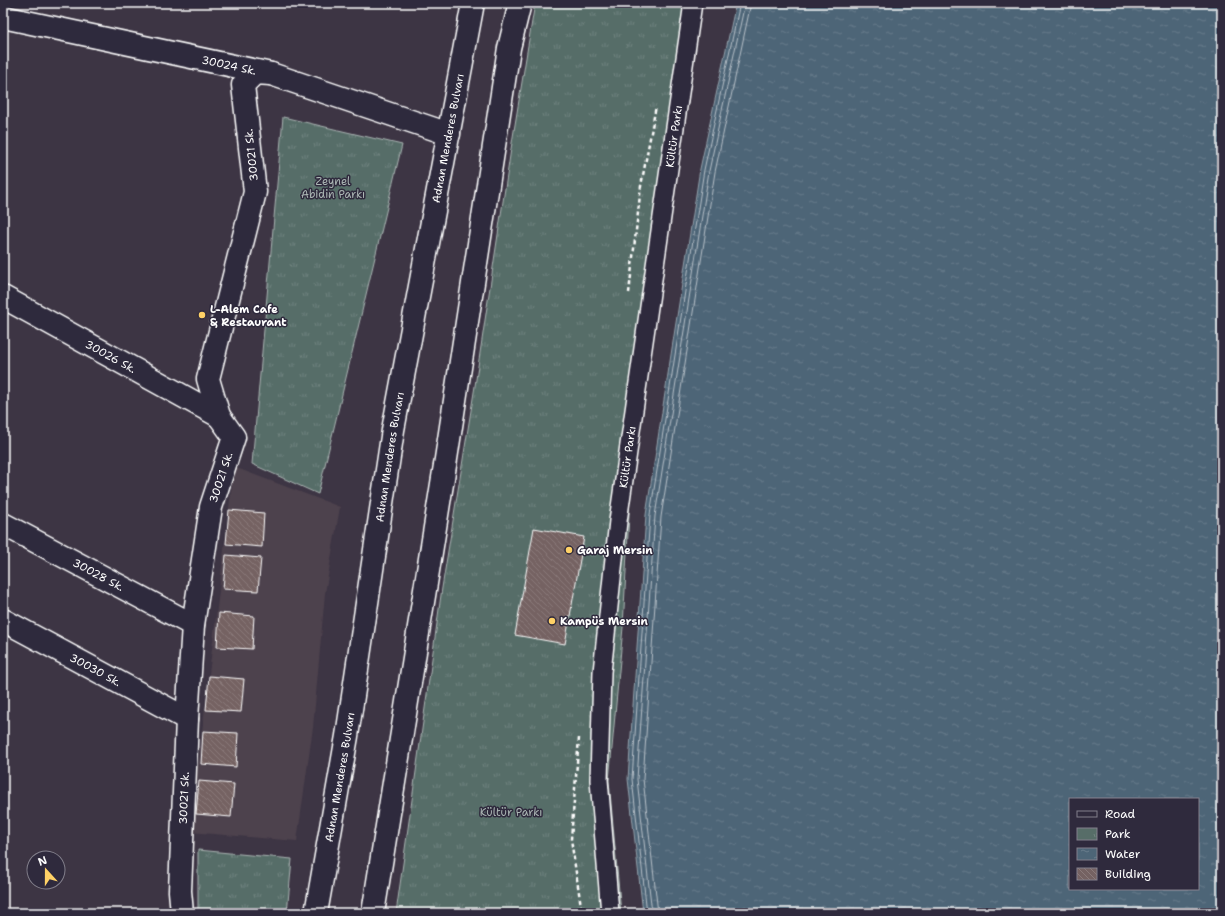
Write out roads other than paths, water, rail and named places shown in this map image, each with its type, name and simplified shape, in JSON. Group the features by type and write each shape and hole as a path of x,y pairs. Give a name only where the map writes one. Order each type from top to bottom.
{"street":[{"name":"Adnan Menderes Bulvarı","path":"316,913 347,736 393,430 473,3"},
{"path":"372,913 445,467 509,48 520,3"},
{"name":"Kültür Parkı","path":"610,913 599,780 602,672 618,521 693,3"},
{"name":"30024 Sk.","path":"3,17 271,74 448,134"},
{"name":"30021 Sk.","path":"182,913 180,891 187,719 193,625 211,507 234,437 219,416 208,379 255,192 243,85 256,73 271,74"},
{"name":"30026 Sk.","path":"3,297 219,416"},
{"name":"30028 Sk.","path":"3,524 193,625"},
{"name":"30030 Sk.","path":"3,620 187,719"}],"water":[{"path":"736,3 1222,3 1222,913 643,913 628,779 646,515 700,169"}],"place":[{"name":"L-Alem Cafe & Restaurant","path":"202,315"},
{"name":"Garaj Mersin","path":"569,550"},
{"name":"Kampüs Mersin","path":"552,621"}],"park label":[{"name":"Zeynel Abidin Parkı","path":"333,187"}]}
